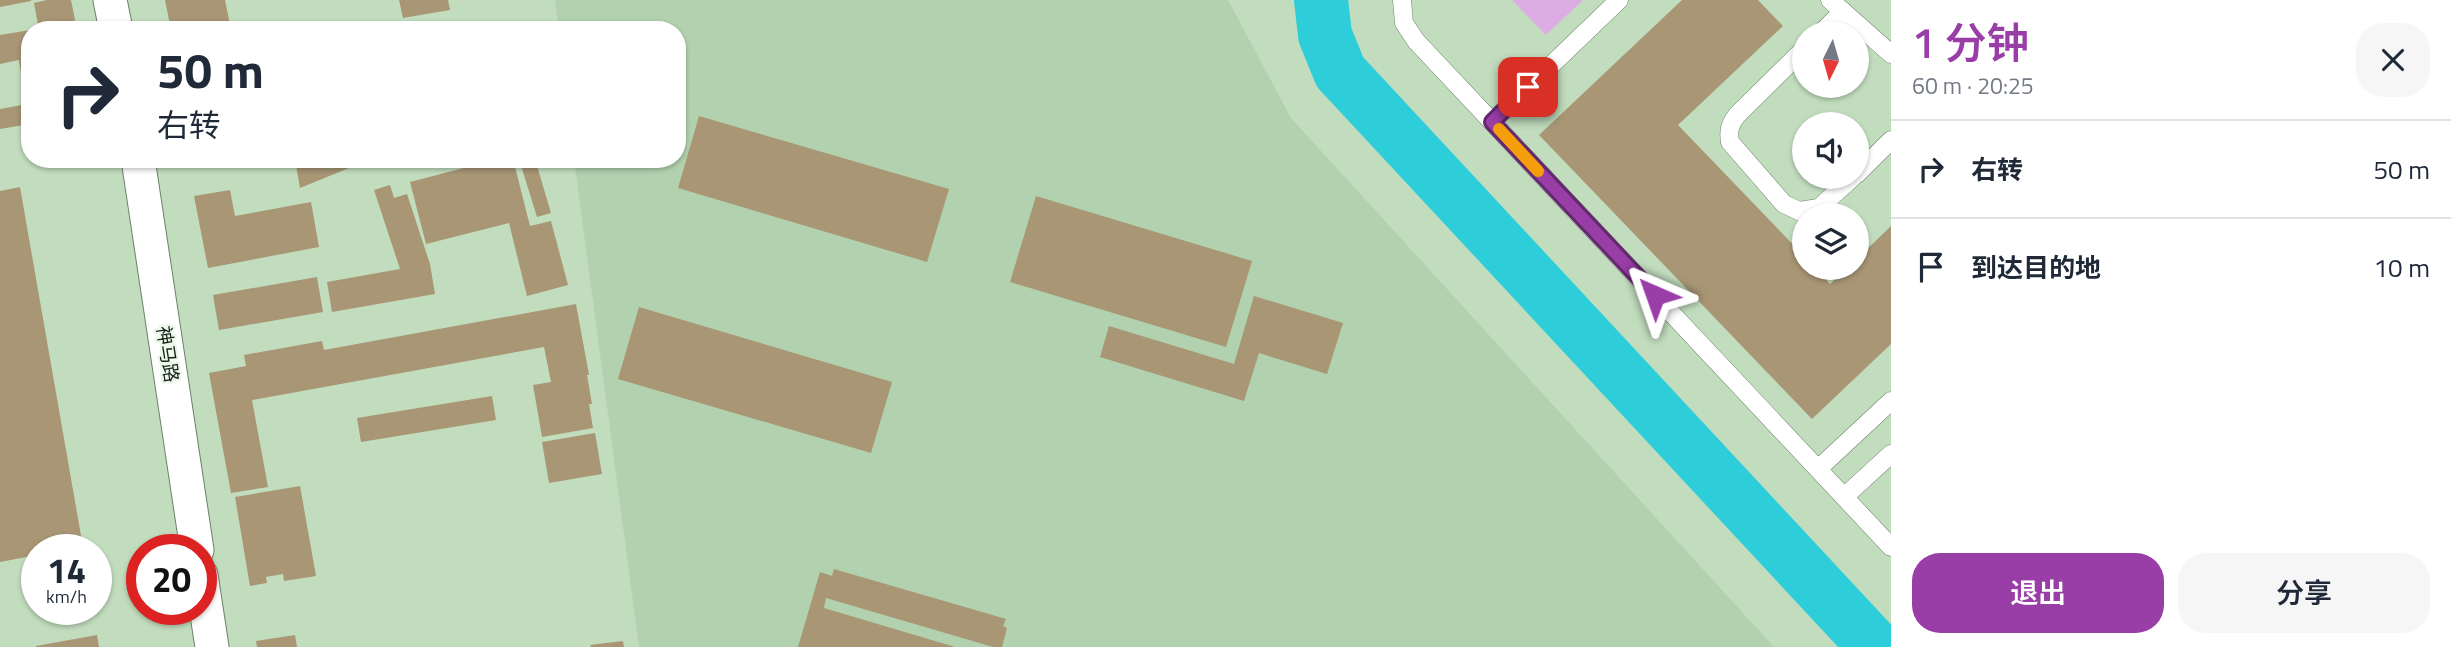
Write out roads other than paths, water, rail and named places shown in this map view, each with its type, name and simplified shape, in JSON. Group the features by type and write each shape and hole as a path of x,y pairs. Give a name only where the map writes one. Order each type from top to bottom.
{"street":[{"path":"110,0 114,21"},
{"name":"神马路","path":"139,168 195,534"},
{"path":"209,625 212,647"}],"lane":[{"path":"1402,0 1402,13 1409,33 1891,547"},
{"path":"1492,122 1619,0"},
{"path":"1837,6 1891,54"},
{"path":"1792,61 1737,115 1728,132 1730,142 1784,204 1799,211 1819,208 1840,189"},
{"path":"1869,161 1891,140"},
{"path":"1818,469 1891,401"},
{"path":"1844,497 1891,454"}],"waterway":[{"path":"1321,0 1325,35 1340,72 1875,647"}]}
